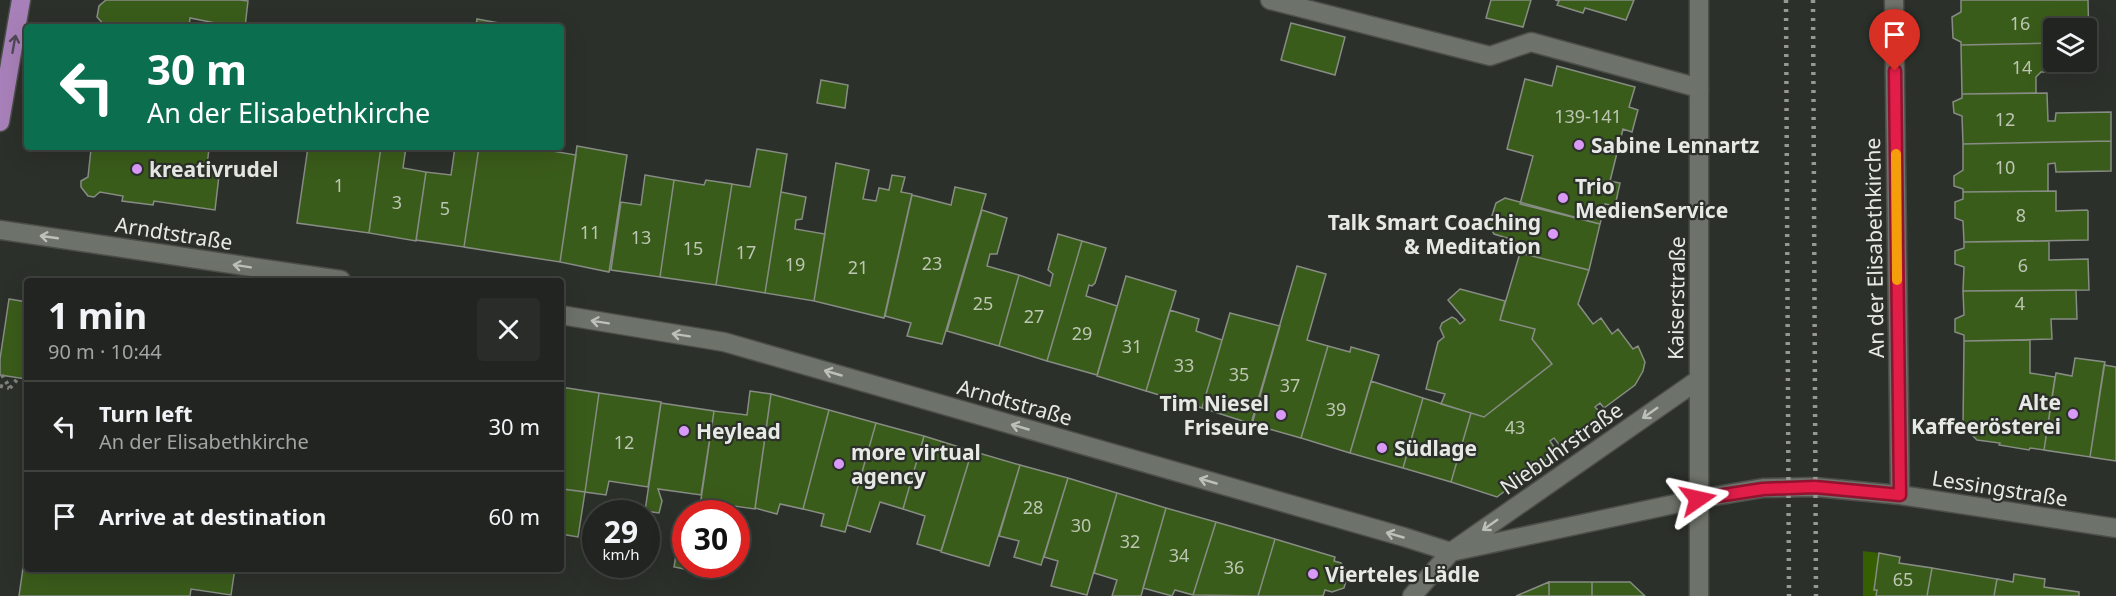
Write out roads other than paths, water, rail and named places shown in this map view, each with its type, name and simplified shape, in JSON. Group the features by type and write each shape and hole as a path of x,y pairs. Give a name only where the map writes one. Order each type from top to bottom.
{"main road":[{"path":"0,122 21,0"}],"street":[{"path":"1270,0 1490,56 1531,42 1699,88"},
{"name":"Kaiserstraße","path":"1699,0 1699,596"},
{"name":"An der Elisabethkirche","path":"1894,0 1900,495"},
{"name":"Arndtstraße","path":"0,230 327,278"},
{"name":"Arndtstraße","path":"564,315 724,342 1451,552"},
{"name":"Niebuhrstraße","path":"1412,596 1451,552 1698,380"},
{"name":"Lessingstraße","path":"1698,499 1763,489 1815,487 1900,495 2116,528"},
{"path":"1451,552 1698,499"}],"railway":[{"path":"1786,0 1789,596"},
{"path":"1813,0 1816,596"}],"place":[{"name":"Sabine Lennartz","path":"1579,145"},
{"name":"kreativrudel","path":"137,169"},
{"name":"Trio MedienService","path":"1563,198"},
{"name":"Talk Smart Coaching & Meditation","path":"1553,234"},
{"name":"Alte Kaffeerösterei","path":"2073,414"},
{"name":"Tim Niesel Friseure","path":"1281,415"},
{"name":"Heylead","path":"684,431"},
{"name":"Südlage","path":"1382,448"},
{"name":"more virtual agency","path":"839,464"},
{"name":"Vierteles Lädle","path":"1313,574"}]}
